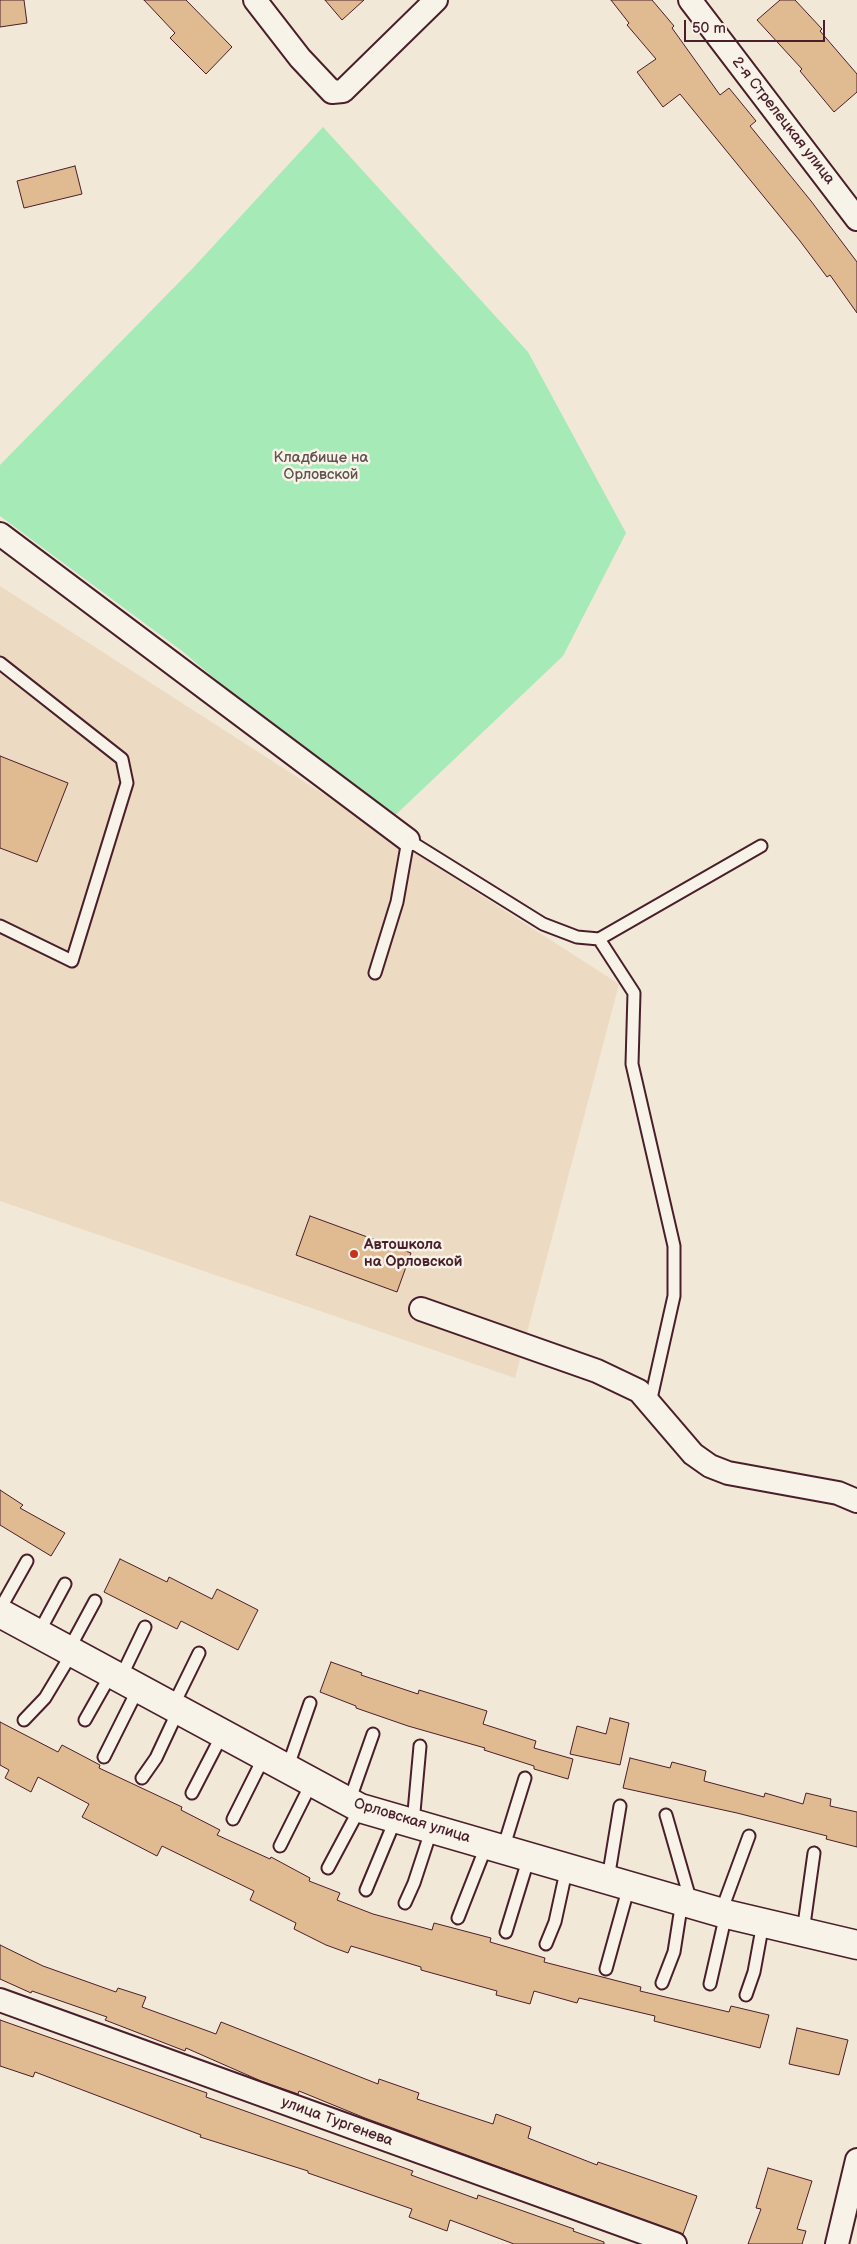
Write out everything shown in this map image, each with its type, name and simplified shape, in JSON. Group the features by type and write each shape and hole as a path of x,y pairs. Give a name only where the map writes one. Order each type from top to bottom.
{"main road":[{"name":"Орловская улица","path":"1,1614 175,1710 355,1805 724,1913 857,1945"}],"street":[{"path":"256,0 306,65 332,92 343,91 436,0"},
{"name":"2-я Стрелецкая улица","path":"690,0 857,219"},
{"path":"0,534 408,840"},
{"path":"421,1309 619,1380 640,1391 693,1454 710,1466 728,1473 838,1493 857,1501"},
{"name":"улица Тургенева","path":"0,2000 675,2244"},
{"path":"837,2244 855,2174"}],"lane":[{"path":"0,663 122,759 127,784 72,961 0,926"},
{"path":"375,973 397,902 408,840 543,924 577,937 599,939 761,846"},
{"path":"599,939 634,993 632,1064 674,1246 674,1296 650,1404"},
{"path":"1,1614 27,1561"},
{"path":"38,1634 65,1584"},
{"path":"24,1720 45,1698 95,1601"},
{"path":"104,1757 123,1681 145,1627"},
{"path":"142,1778 156,1758 199,1653"},
{"path":"85,1720 123,1681"},
{"path":"233,1819 275,1763 310,1703"},
{"path":"192,1793 222,1734"},
{"path":"328,1868 355,1805 373,1734"},
{"path":"405,1903 414,1883 413,1823 420,1746"},
{"path":"458,1918 495,1847 525,1778"},
{"path":"280,1846 312,1782"},
{"path":"606,1969 618,1882 620,1806"},
{"path":"662,1983 674,1952 686,1902 666,1816"},
{"path":"366,1890 413,1823"},
{"path":"710,1984 724,1913 749,1836"},
{"path":"803,1932 814,1853"},
{"path":"506,1932 529,1857"},
{"path":"546,1944 555,1922 567,1868"},
{"path":"746,1995 754,1972 763,1922"}],"shaded area":[{"path":"0,586 619,984 515,1378 0,1201"}],"green space":[{"name":"Кладбище на Орловской","path":"323,127 528,352 626,533 563,656 387,823 182,651 0,516 0,465 193,268"}],"building":[{"path":"0,0 24,0 27,23 0,27"},
{"path":"144,0 186,0 232,47 206,74 170,38 175,33"},
{"path":"325,0 364,0 342,20"},
{"path":"611,0 652,0 674,26 672,28 720,95 729,88 756,121 750,126 811,201 857,262 857,313 830,275 827,277 680,94 663,107 637,72 656,59 627,25 629,23"},
{"path":"780,0 795,0 822,29 820,31 857,74 857,92 834,112 800,71 802,69 757,20"},
{"path":"75,166 82,194 24,208 17,181"},
{"path":"0,756 68,783 37,862 0,848"},
{"name":"Автошкола на Орловской","path":"310,1216 411,1253 397,1292 296,1255"},
{"path":"0,1490 23,1505 20,1508 65,1533 51,1556 0,1525"},
{"path":"120,1559 167,1582 169,1577 212,1599 217,1589 258,1610 238,1650 181,1621 177,1629 104,1592"},
{"path":"331,1662 362,1673 361,1675 418,1694 419,1690 487,1711 483,1724 536,1741 534,1748 573,1759 568,1779 534,1769 534,1766 484,1750 485,1748 408,1726 356,1708 356,1706 320,1692"},
{"path":"610,1718 629,1723 620,1765 570,1754 577,1726 606,1734"},
{"path":"0,1722 58,1752 62,1745 100,1765 99,1768 182,1807 181,1810 220,1830 217,1835 270,1859 271,1857 310,1878 309,1881 340,1893 337,1900 373,1914 432,1930 434,1923 491,1938 490,1942 545,1958 544,1962 641,1987 640,1991 729,2012 731,2006 769,2015 760,2048 654,2021 655,2016 579,1998 577,2003 534,1991 530,2004 496,1995 497,1991 421,1970 421,1967 351,1946 348,1953 326,1945 294,1929 296,1923 250,1900 254,1891 162,1846 157,1856 82,1817 89,1804 38,1777 31,1792 5,1778 9,1770 0,1765"},
{"path":"630,1758 670,1768 672,1762 706,1771 704,1781 764,1797 765,1793 803,1804 806,1793 831,1799 830,1806 857,1812 857,1847 826,1839 827,1836 737,1813 623,1788"},
{"path":"0,1945 43,1966 116,1992 118,1988 146,1997 142,2007 216,2034 221,2022 378,2084 379,2079 419,2093 417,2099 493,2124 496,2114 531,2127 528,2138 597,2165 598,2162 697,2196 683,2234 365,2118 299,2091 298,2094 261,2081 186,2048 185,2051 105,2020 107,2017 32,1991 31,1993 0,1979"},
{"path":"0,2020 207,2093 206,2097 413,2171 411,2175 477,2199 478,2195 574,2229 573,2231 604,2242 604,2244 514,2244 450,2220 447,2231 409,2217 412,2209 308,2173 308,2171 200,2137 201,2135 35,2072 33,2077 0,2066"},
{"path":"797,2028 848,2040 839,2075 789,2064"},
{"path":"768,2168 812,2181 797,2229 806,2231 802,2244 748,2244 761,2209 756,2208"}],"place":[{"name":"Автошкола на Орловской","path":"354,1254"}]}
